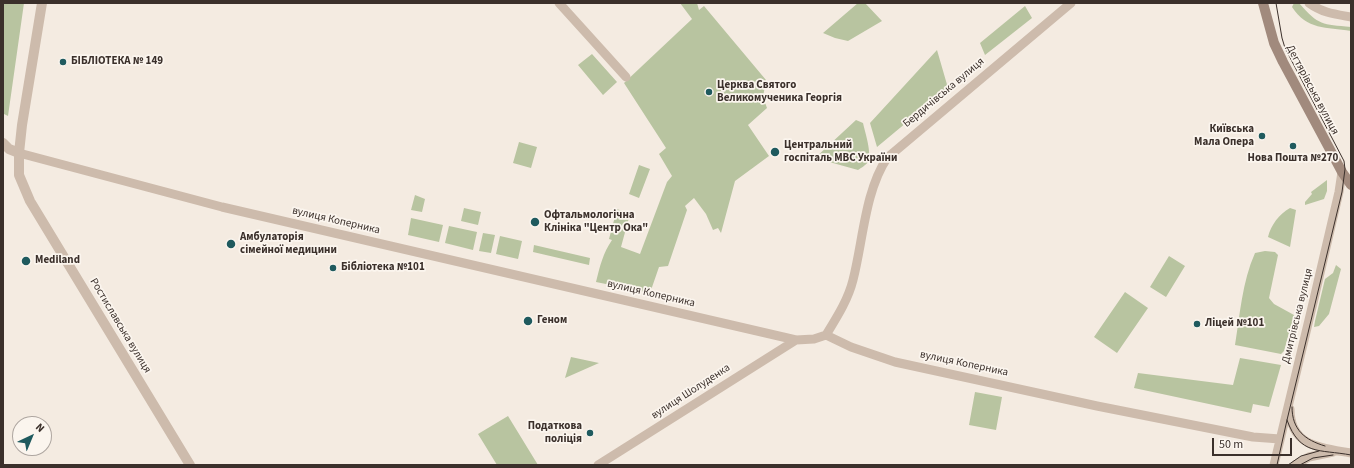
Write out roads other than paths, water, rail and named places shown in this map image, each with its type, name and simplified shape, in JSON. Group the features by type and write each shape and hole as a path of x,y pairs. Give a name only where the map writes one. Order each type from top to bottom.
{"main road":[{"name":"Дегтярівська вулиця","path":"1263,3 1274,43 1283,62 1342,172 1351,185"}],"street":[{"name":"Ростиславська вулиця","path":"42,3 22,125 19,153 19,175 30,201 190,465"},
{"path":"559,3 626,77"},
{"name":"Бердичівська вулиця","path":"826,335 842,309 853,281 873,187 879,170 887,158 1071,3"},
{"path":"1309,3 1319,10 1330,14 1351,16"},
{"path":"5,147 19,153"},
{"name":"вулиця Коперника","path":"19,153 222,207 796,340 814,339 826,335 851,347 895,362 1089,404 1253,437 1280,439"},
{"name":"Дмитрівська вулиця","path":"1274,465 1321,271 1339,192 1342,172"},
{"name":"вулиця Шолуденка","path":"598,465 796,340"},
{"path":"1290,400 1290,416 1292,426 1303,440 1309,444 1350,453"},
{"path":"1295,465 1309,457 1323,453 1350,453"}],"tram line":[{"path":"1276,3 1285,48 1344,161 1345,169 1342,192 1277,465"},
{"path":"1292,407 1294,422 1301,433 1311,441 1325,446"},
{"path":"1287,420 1292,432 1298,440 1312,449 1351,455"},
{"path":"1288,465 1301,456 1319,451"},
{"path":"1300,465 1313,458 1333,455"}],"place":[{"name":"БІБЛІОТЕКА № 149","path":"63,62"},
{"name":"Церква Святого Великомученика Георгія","path":"709,92"},
{"name":"Київська Мала Опера","path":"1262,136"},
{"name":"Нова Пошта №270","path":"1293,146"},
{"name":"Центральний госпіталь МВС України","path":"775,152"},
{"name":"Офтальмологічна Клініка \"Центр Ока\"","path":"535,222"},
{"name":"Амбулаторія сімейної медицини","path":"231,244"},
{"name":"Mediland","path":"26,261"},
{"name":"Бібліотека №101","path":"333,268"},
{"name":"Геном","path":"528,321"},
{"name":"Ліцей №101","path":"1197,324"},
{"name":"Податкова поліція","path":"590,433"}]}
